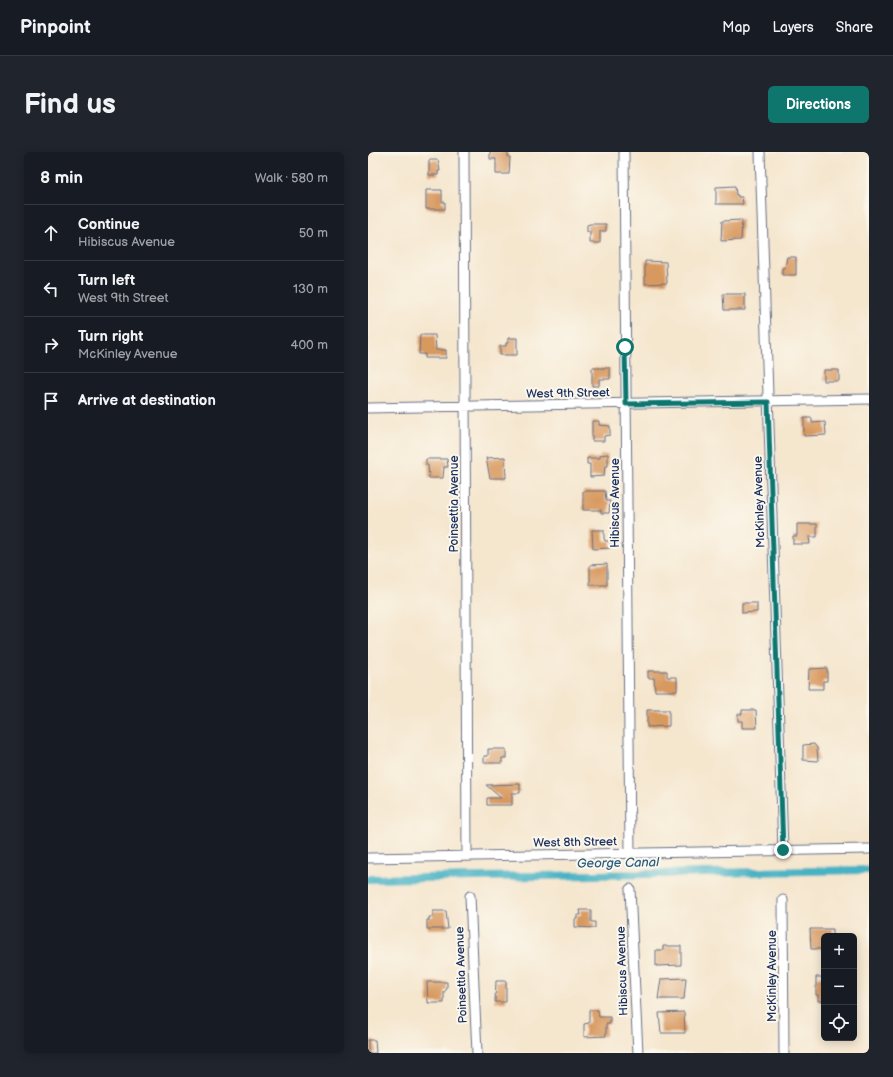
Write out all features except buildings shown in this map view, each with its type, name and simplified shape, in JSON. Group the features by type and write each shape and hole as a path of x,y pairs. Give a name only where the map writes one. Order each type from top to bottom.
{"street":[{"name":"Poinsettia Avenue","path":"464,152 467,856"},
{"name":"Hibiscus Avenue","path":"624,152 630,854"},
{"name":"McKinley Avenue","path":"760,152 783,850"},
{"name":"West 9th Street","path":"368,408 869,399"},
{"name":"West 8th Street","path":"368,858 869,849"},
{"name":"Hibiscus Avenue","path":"630,888 638,1053"},
{"name":"Poinsettia Avenue","path":"470,896 477,1053"},
{"name":"McKinley Avenue","path":"783,900 784,1053"}],"waterway":[{"name":"George Canal","path":"368,879 869,870"}],"route":[{"path":"625,347 626,404 768,402 783,850"}]}
